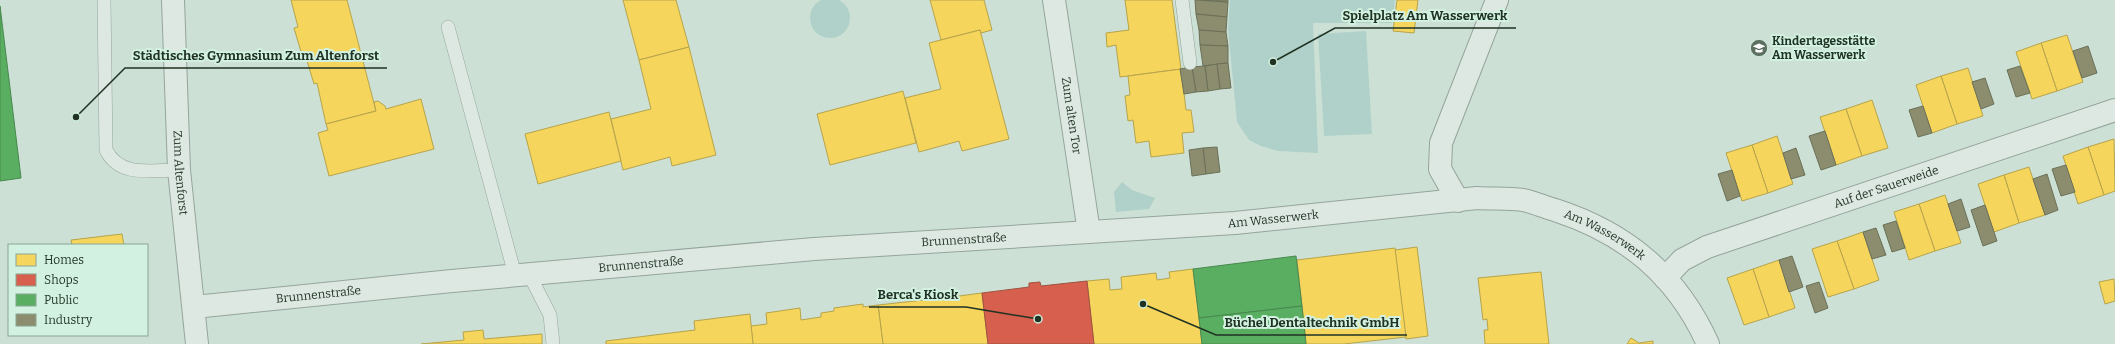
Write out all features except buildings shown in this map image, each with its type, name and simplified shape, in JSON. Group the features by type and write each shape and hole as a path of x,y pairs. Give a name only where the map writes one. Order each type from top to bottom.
{"street":[{"name":"Zum Altenforst","path":"173,0 179,170 197,344"},
{"name":"Zum alten Tor","path":"1054,0 1088,232"},
{"path":"1458,201 1440,169 1440,143 1497,0"},
{"name":"Auf der Sauerweide","path":"1665,278 1682,260 1707,247 2115,110"},
{"name":"Am Wasserwerk","path":"1088,232 1305,217 1477,198 1523,200 1567,214 1602,230 1645,257 1665,278 1696,319 1708,344"},
{"name":"Brunnenstraße","path":"194,307 522,274 814,249 1088,232"}],"lane":[{"path":"104,0 106,150 113,161 132,171 179,170"},
{"path":"1182,0 1190,62"},
{"path":"448,27 522,274 550,315 553,344"}],"shaded area":[{"path":"826,-1 838,0 844,4 850,18 848,26 844,32 838,36 830,38 822,36 816,32 812,26 810,18 812,10 816,4"},
{"path":"1230,0 1395,0 1392,23 1313,23 1318,153 1278,151 1261,146 1249,140 1237,122 1228,29"},
{"path":"1366,31 1372,134 1324,136 1318,34"},
{"path":"1122,182 1132,190 1155,198 1149,209 1116,212 1114,192"}],"place":[{"name":"Kindertagesstätte Am Wasserwerk","path":"1759,48"},
{"name":"Spielplatz Am Wasserwerk","path":"1273,62"},
{"name":"Städtisches Gymnasium Zum Altenforst","path":"76,117"},
{"name":"Büchel Dentaltechnik GmbH","path":"1143,304"},
{"name":"Berca's Kiosk","path":"1038,319"}]}
